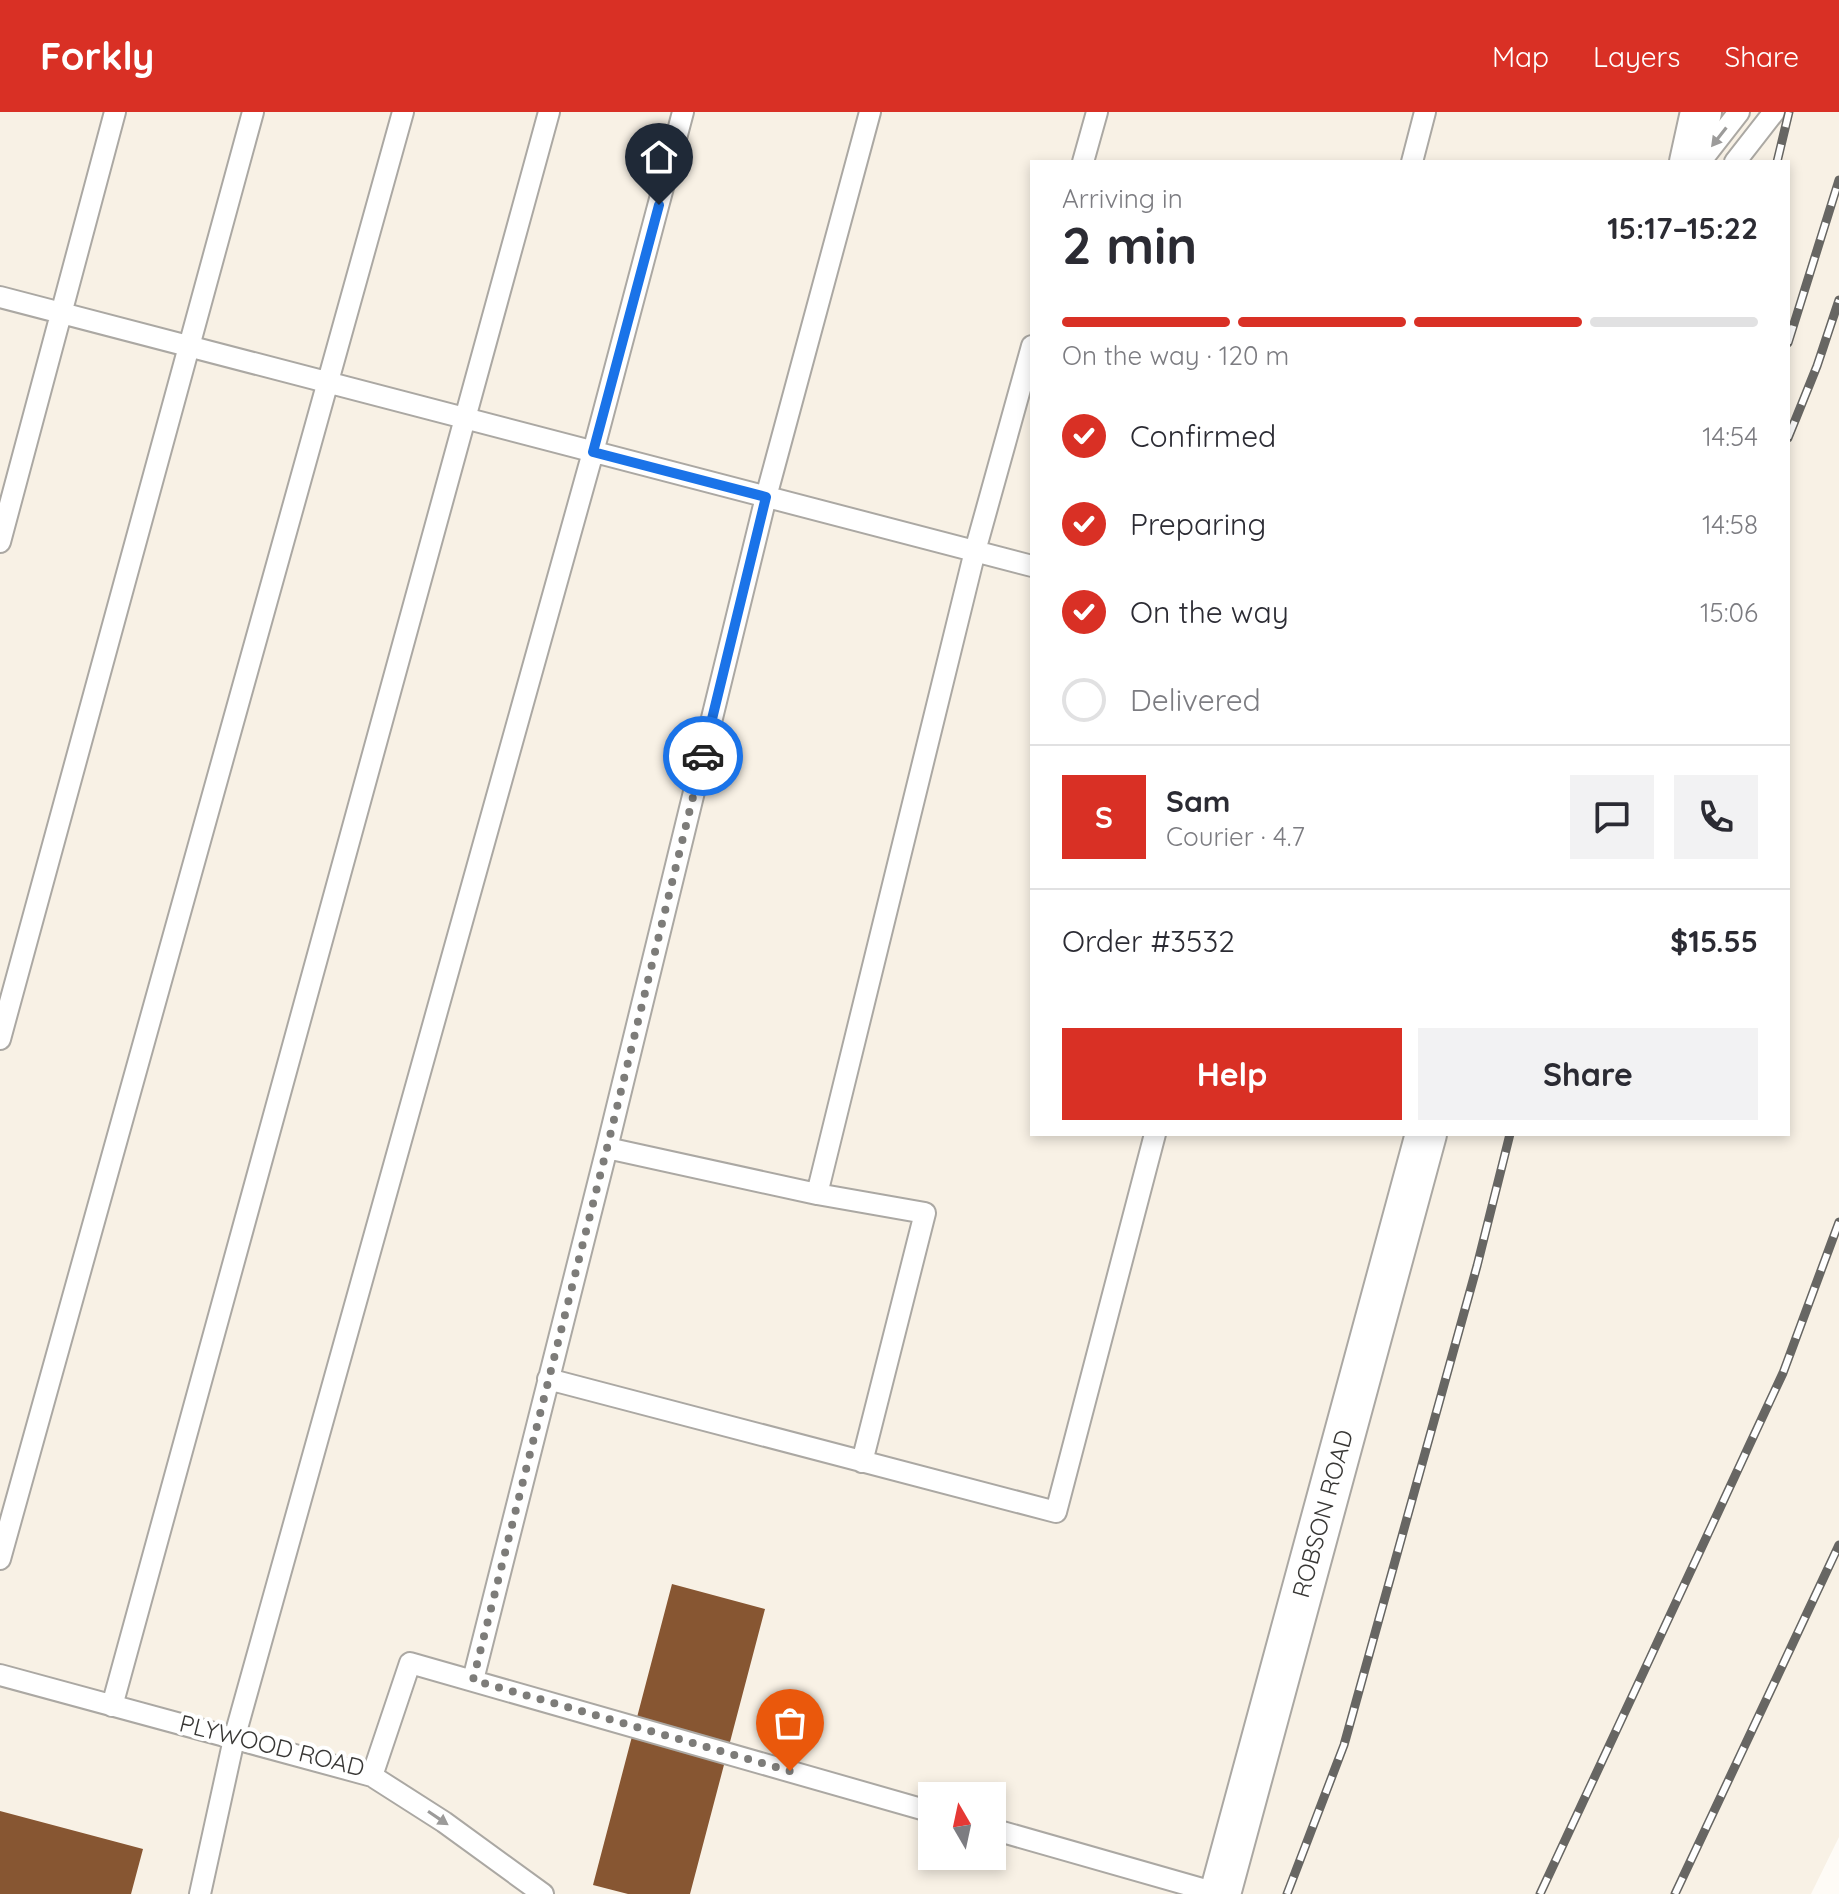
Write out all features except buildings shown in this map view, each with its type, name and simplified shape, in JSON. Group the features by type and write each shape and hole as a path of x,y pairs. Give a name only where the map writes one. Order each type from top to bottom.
{"street":[{"path":"1690,160 1701,112"},
{"name":"ROBSON ROAD","path":"1220,1894 1425,1136"}],"lane":[{"path":"0,542 115,112"},
{"path":"0,1039 253,112"},
{"path":"0,1559 403,112"},
{"path":"112,1706 549,112"},
{"path":"200,1894 234,1739 593,452 683,112"},
{"path":"473,1680 766,497 870,112"},
{"path":"1084,160 1097,112"},
{"path":"1413,160 1425,112"},
{"path":"1702,160 1739,112"},
{"path":"1737,160 1774,112"},
{"path":"0,297 1030,565"},
{"path":"817,1194 975,551 1030,353"},
{"path":"548,1379 1056,1512 1154,1136"},
{"path":"607,1148 817,1194 925,1213 862,1462"},
{"name":"PLYWOOD ROAD","path":"0,1675 372,1776 410,1663 918,1808"},
{"path":"372,1776 444,1822 543,1894"},
{"path":"1006,1833 1220,1894"}],"shaded area":[{"path":"0,112 1839,112 1839,1837 1811,1894 0,1894"}],"railway":[{"path":"1777,160 1789,112"},
{"path":"1790,337 1839,180"},
{"path":"1790,433 1839,300"},
{"path":"1287,1894 1344,1745 1477,1266 1510,1136"},
{"path":"1540,1894 1783,1373 1839,1222"},
{"path":"1675,1894 1839,1545"}],"way so far":[{"path":"703,756 473,1680 790,1771"}],"route":[{"path":"659,205 593,452 766,497 703,756"}]}
